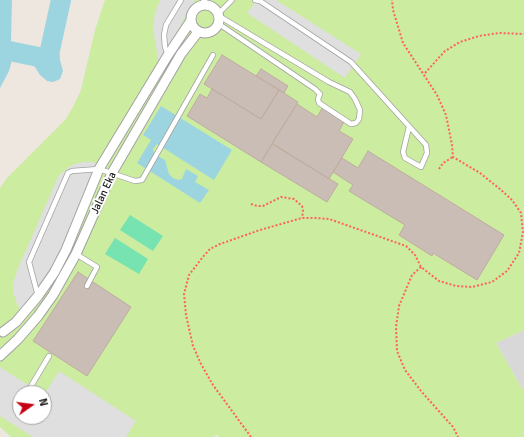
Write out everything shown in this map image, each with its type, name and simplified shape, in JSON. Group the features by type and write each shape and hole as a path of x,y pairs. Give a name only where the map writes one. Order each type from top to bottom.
{"street":[{"name":"Jalan Eka","path":"3,353 7,344 6,338 1,331 16,322 38,296 54,273 66,250 99,169 168,55 190,22 192,11 203,2 212,6 219,18"},
{"path":"190,22 193,28 198,32 209,32 214,30 219,18"},
{"name":"Jalan Eka","path":"3,353 18,339 38,316 53,294 76,254 112,173 181,54 198,32"}],"lane":[{"path":"168,55 165,47 165,30 173,12 181,0"},
{"path":"219,18 232,0"},
{"path":"255,0 260,1 351,62 426,145 427,152 421,167 404,158 403,152 409,127"},
{"path":"219,18 350,92 360,110 359,119 356,123 351,124 320,103 318,100 320,94 315,89 219,18"},
{"path":"38,296 29,262 68,173 72,171 99,169 135,181 142,180 214,55"},
{"path":"76,254 97,267 87,286"},
{"path":"32,385 49,356"}],"path":[{"path":"392,0 393,10 403,43 437,95 446,115 453,158"},
{"path":"424,74 445,51 460,42 479,36 499,33 524,34"},
{"path":"439,169 443,163 453,158"},
{"path":"251,437 213,385 193,346 186,315 184,294 190,275 202,258 210,249 220,244 260,230 302,218 329,219 406,246 415,255 421,267 439,281 456,286 472,286 492,282 507,271 519,253 523,232 521,213 512,200 500,189 480,173 453,158"},
{"path":"251,204 263,206 282,197 294,199 302,206 302,218"},
{"path":"421,267 412,275 399,306 396,327 397,350 405,370 420,391 453,427 458,437"}],"shaded area":[{"path":"160,0 195,0 159,65 153,28 155,13"},
{"path":"257,0 276,0 361,54 345,78 247,13"},
{"path":"83,162 98,164 46,281 21,310 17,304 13,291 13,284 18,268 59,175 72,165"},
{"path":"524,330 524,392 496,343"},
{"path":"0,367 28,385 12,385 12,424 0,416"},
{"path":"59,371 136,421 126,437 33,437 14,425 52,425 52,385 50,385"}],"green space":[{"path":"105,0 524,0 524,330 496,343 524,392 524,437 219,437 218,435 213,437 11,437 0,427 0,188 7,178 66,119 81,90 95,30"},
{"path":"130,215 163,236 153,251 120,230"},
{"path":"115,238 148,259 139,274 105,254"}],"water":[{"path":"0,0 12,0 11,40 14,53 9,71 0,88"},
{"path":"55,0 65,0 58,37 60,60 63,71 60,79 53,82 47,81 40,75 33,64 36,52 44,48"},
{"path":"161,106 232,150 214,180 157,144 153,149 154,154 165,160 169,174 173,178 178,180 182,179 186,169 198,176 195,182 209,190 200,203 137,163 151,140 143,135"}],"building":[{"path":"222,55 279,90 261,119 204,84"},
{"path":"261,69 288,86 284,93 256,76"},
{"path":"212,89 261,119 279,90 298,102 261,162 187,116 200,94 207,98"},
{"path":"297,104 317,117 323,107 345,120 339,131 353,139 329,179 272,143"},
{"path":"272,144 338,184 327,202 261,162"},
{"path":"368,151 504,235 477,280 433,253 432,256 399,235 405,225 349,191 353,185 333,172 342,158 358,168"},
{"path":"78,272 131,307 87,376 33,341"}],"waterway":[{"path":"0,49 48,59 61,0"}]}
